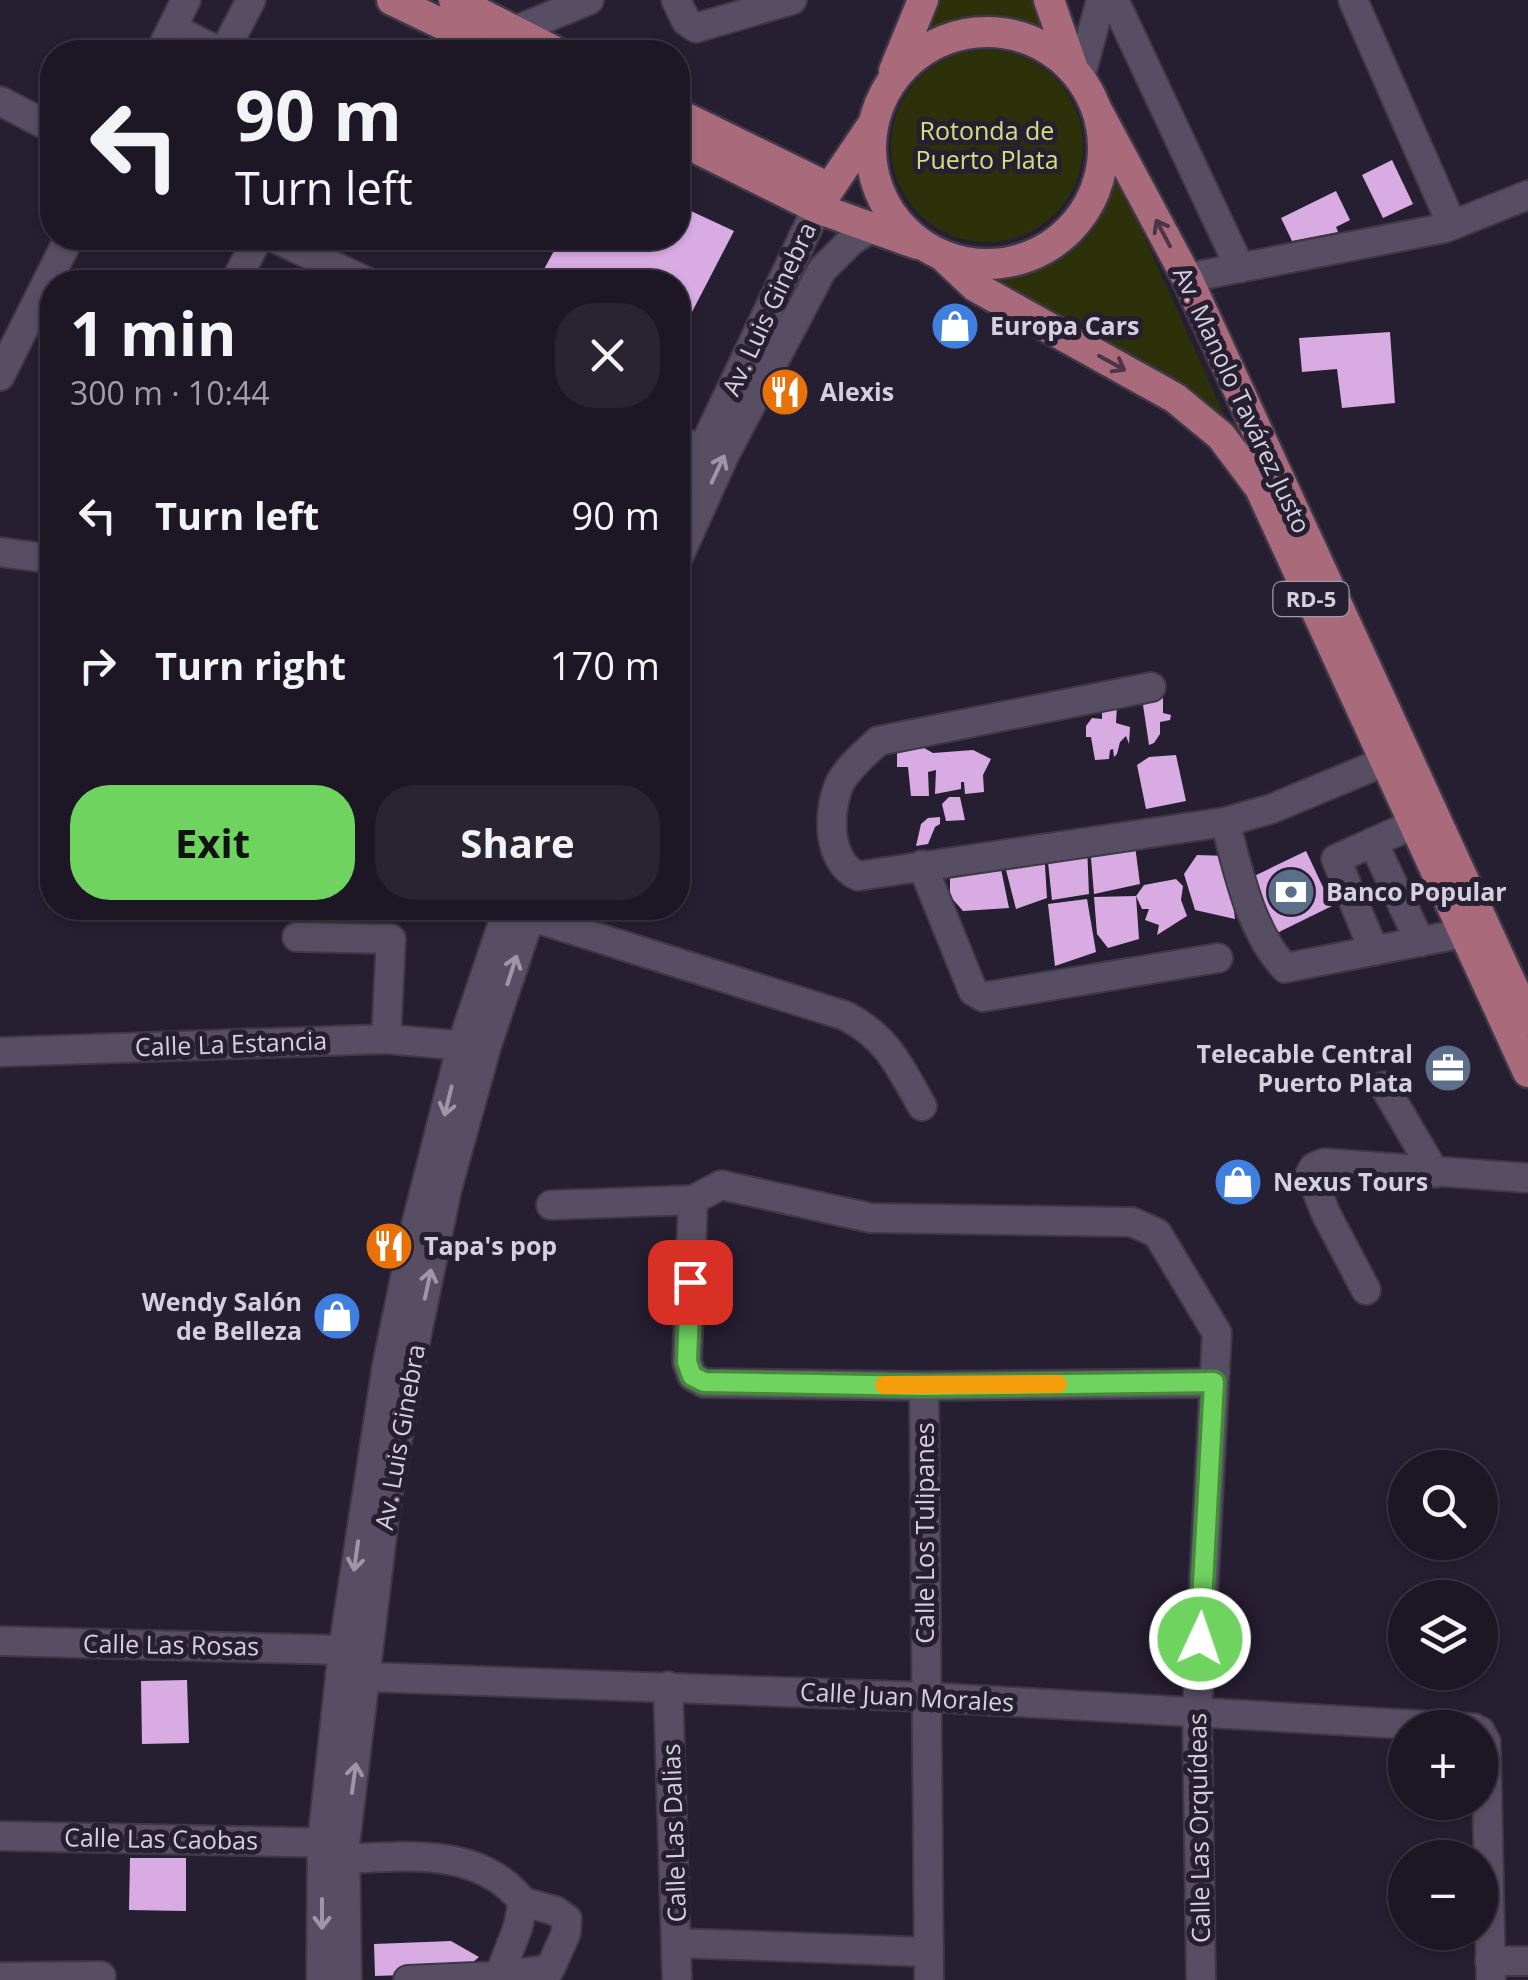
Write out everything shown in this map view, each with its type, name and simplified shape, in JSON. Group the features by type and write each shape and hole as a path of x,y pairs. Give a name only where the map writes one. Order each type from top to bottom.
{"main road":[{"path":"392,0 502,40"},
{"path":"454,0 504,40"},
{"name":"RD-5","path":"923,0 873,124 871,159 880,193 899,224 934,251 979,264 1016,261 1051,246 1079,220 1098,187 1104,150 1098,112 1077,73 1049,0"},
{"name":"RD-5","path":"890,83 913,57 944,39 978,31 1013,34 1030,40 1046,47 1077,73"},
{"name":"Av. Manolo Tavárez Justo","path":"1098,112 1187,278 1528,1020"},
{"path":"690,121 823,198 870,230 934,251"},
{"name":"Av. Luis Ginebra","path":"823,198 873,124"},
{"path":"690,144 823,198"},
{"name":"Av. Manolo Tavárez Justo","path":"934,251 976,287 1175,398 1221,436 1260,488 1528,1072"}],"street":[{"path":"167,40 186,0"},
{"path":"229,40 251,0"},
{"path":"511,40 589,0"},
{"path":"676,0 686,21 696,28 792,0"},
{"path":"1077,73 1101,0"},
{"path":"1114,0 1240,268"},
{"path":"1353,0 1452,225"},
{"path":"0,100 40,122"},
{"path":"1187,278 1452,225 1528,195"},
{"name":"Av. Luis Ginebra","path":"690,445 823,198"},
{"name":"Av. Luis Ginebra","path":"690,531 725,454 822,270 852,240 870,230"},
{"path":"296,250 333,270"},
{"path":"0,376 40,296"},
{"path":"0,552 40,557"},
{"path":"1151,687 878,741 850,768 834,802 834,853 840,864 858,876 1225,822 1271,809 1386,761"},
{"path":"1225,822 1245,894 1268,949 1285,968 1464,933"},
{"path":"1374,951 1336,859 1414,824"},
{"path":"1374,842 1420,942"},
{"path":"922,865 973,991 983,997 1218,958"},
{"name":"Av. Luis Ginebra","path":"321,1980 338,1848 350,1668 387,1365 416,1225 516,920"},
{"path":"550,920 846,1016 869,1028 886,1044 922,1106"},
{"path":"297,936 390,939 386,1040"},
{"name":"Calle La Estancia","path":"0,1052 386,1040 474,1046"},
{"path":"1384,1086 1435,1172"},
{"path":"1366,1290 1326,1214 1310,1174 1314,1166 1324,1163 1528,1178"},
{"name":"Calle Las Orquídeas","path":"692,1200 721,1185 872,1218 1132,1222 1156,1232 1217,1332 1197,1712 1201,1980"},
{"path":"550,1205 692,1200 687,1362 692,1376 704,1382 924,1386 1214,1382"},
{"name":"Calle Los Tulipanes","path":"924,1386 928,1966"},
{"name":"Calle Las Rosas","path":"0,1641 350,1668"},
{"name":"Calle Juan Morales","path":"350,1668 926,1696 1388,1724"},
{"name":"Calle Las Dalias","path":"668,1686 678,1980"},
{"path":"1487,1820 1490,1970 1528,1961"},
{"name":"Calle Las Caobas","path":"0,1836 338,1848 458,1859 511,1887 523,1902 556,1911 567,1920 566,1933 550,1969 499,1976"},
{"name":"Av. Luis Ginebra","path":"338,1848 347,1980"},
{"path":"408,1980 499,1976 523,1902"},
{"path":"678,1943 928,1966"},
{"path":"0,1977 100,1976"}],"green space":[{"path":"937,0 1038,0 1052,32 1018,20 987,17 957,22 924,35"},
{"name":"Rotonda de Puerto Plata","path":"987,50 1024,57 1055,78 1076,109 1083,146 1076,183 1055,214 1024,235 987,242 950,235 919,214 898,183 891,146 898,109 919,78 950,57"},
{"path":"1117,176 1230,428 983,280 1030,271 1059,256 1083,233"}],"building":[{"path":"1392,160 1413,204 1383,218 1362,175"},
{"path":"1336,191 1350,220 1336,227 1338,232 1292,241 1281,218"},
{"path":"690,211 734,231 690,316 690,270 544,270 554,250 690,250"},
{"path":"1390,332 1395,403 1342,408 1337,369 1302,372 1299,338"},
{"path":"1163,698 1163,713 1171,715 1170,720 1160,722 1160,734 1149,745 1143,705"},
{"path":"1117,705 1116,723 1130,727 1129,744 1126,736 1114,757 1113,749 1109,759 1095,760 1086,726 1092,718 1102,719 1102,707"},
{"path":"912,740 918,749 933,753 973,750 991,759 983,775 984,792 965,794 961,782 961,789 935,794 936,770 928,772 929,796 911,796 908,767 897,767 897,742"},
{"path":"1176,755 1186,801 1146,809 1137,765 1149,757"},
{"path":"949,797 960,797 965,820 946,821 942,804"},
{"path":"940,817 928,844 916,846 921,824 928,818"},
{"path":"1134,838 1140,884 1094,894 1090,846"},
{"path":"1087,846 1089,894 1052,900 1047,853"},
{"path":"1044,849 1047,898 1016,909 1006,870 1010,869 1009,861"},
{"name":"Banco Popular","path":"1306,851 1332,906 1277,933 1250,878"},
{"path":"1197,855 1227,856 1235,919 1195,910 1184,874"},
{"path":"1001,869 1009,908 963,911 950,896 950,872"},
{"path":"1176,879 1183,886 1181,900 1187,916 1157,935 1159,925 1145,920 1149,909 1142,909 1136,896 1144,885"},
{"path":"1136,896 1139,939 1108,948 1097,934 1094,897"},
{"path":"1087,899 1096,952 1055,966 1048,904"},
{"path":"187,1680 189,1743 142,1744 141,1681"},
{"path":"130,1858 186,1858 186,1911 129,1910"},
{"path":"451,1941 479,1957 460,1973 375,1976 374,1944"}],"slow traffic":[{"path":"884,1385 1058,1384"}],"place":[{"name":"Europa Cars","path":"955,326"},
{"name":"Alexis","path":"785,392"},
{"name":"Banco Popular","path":"1291,892"},
{"name":"Telecable Central Puerto Plata","path":"1448,1068"},
{"name":"Nexus Tours","path":"1238,1182"},
{"name":"Tapa's pop","path":"389,1246"},
{"name":"Wendy Salón de Belleza","path":"337,1316"}],"route":[{"path":"690,1282 687,1362 692,1376 704,1382 924,1386 1214,1382 1200,1639"}]}
